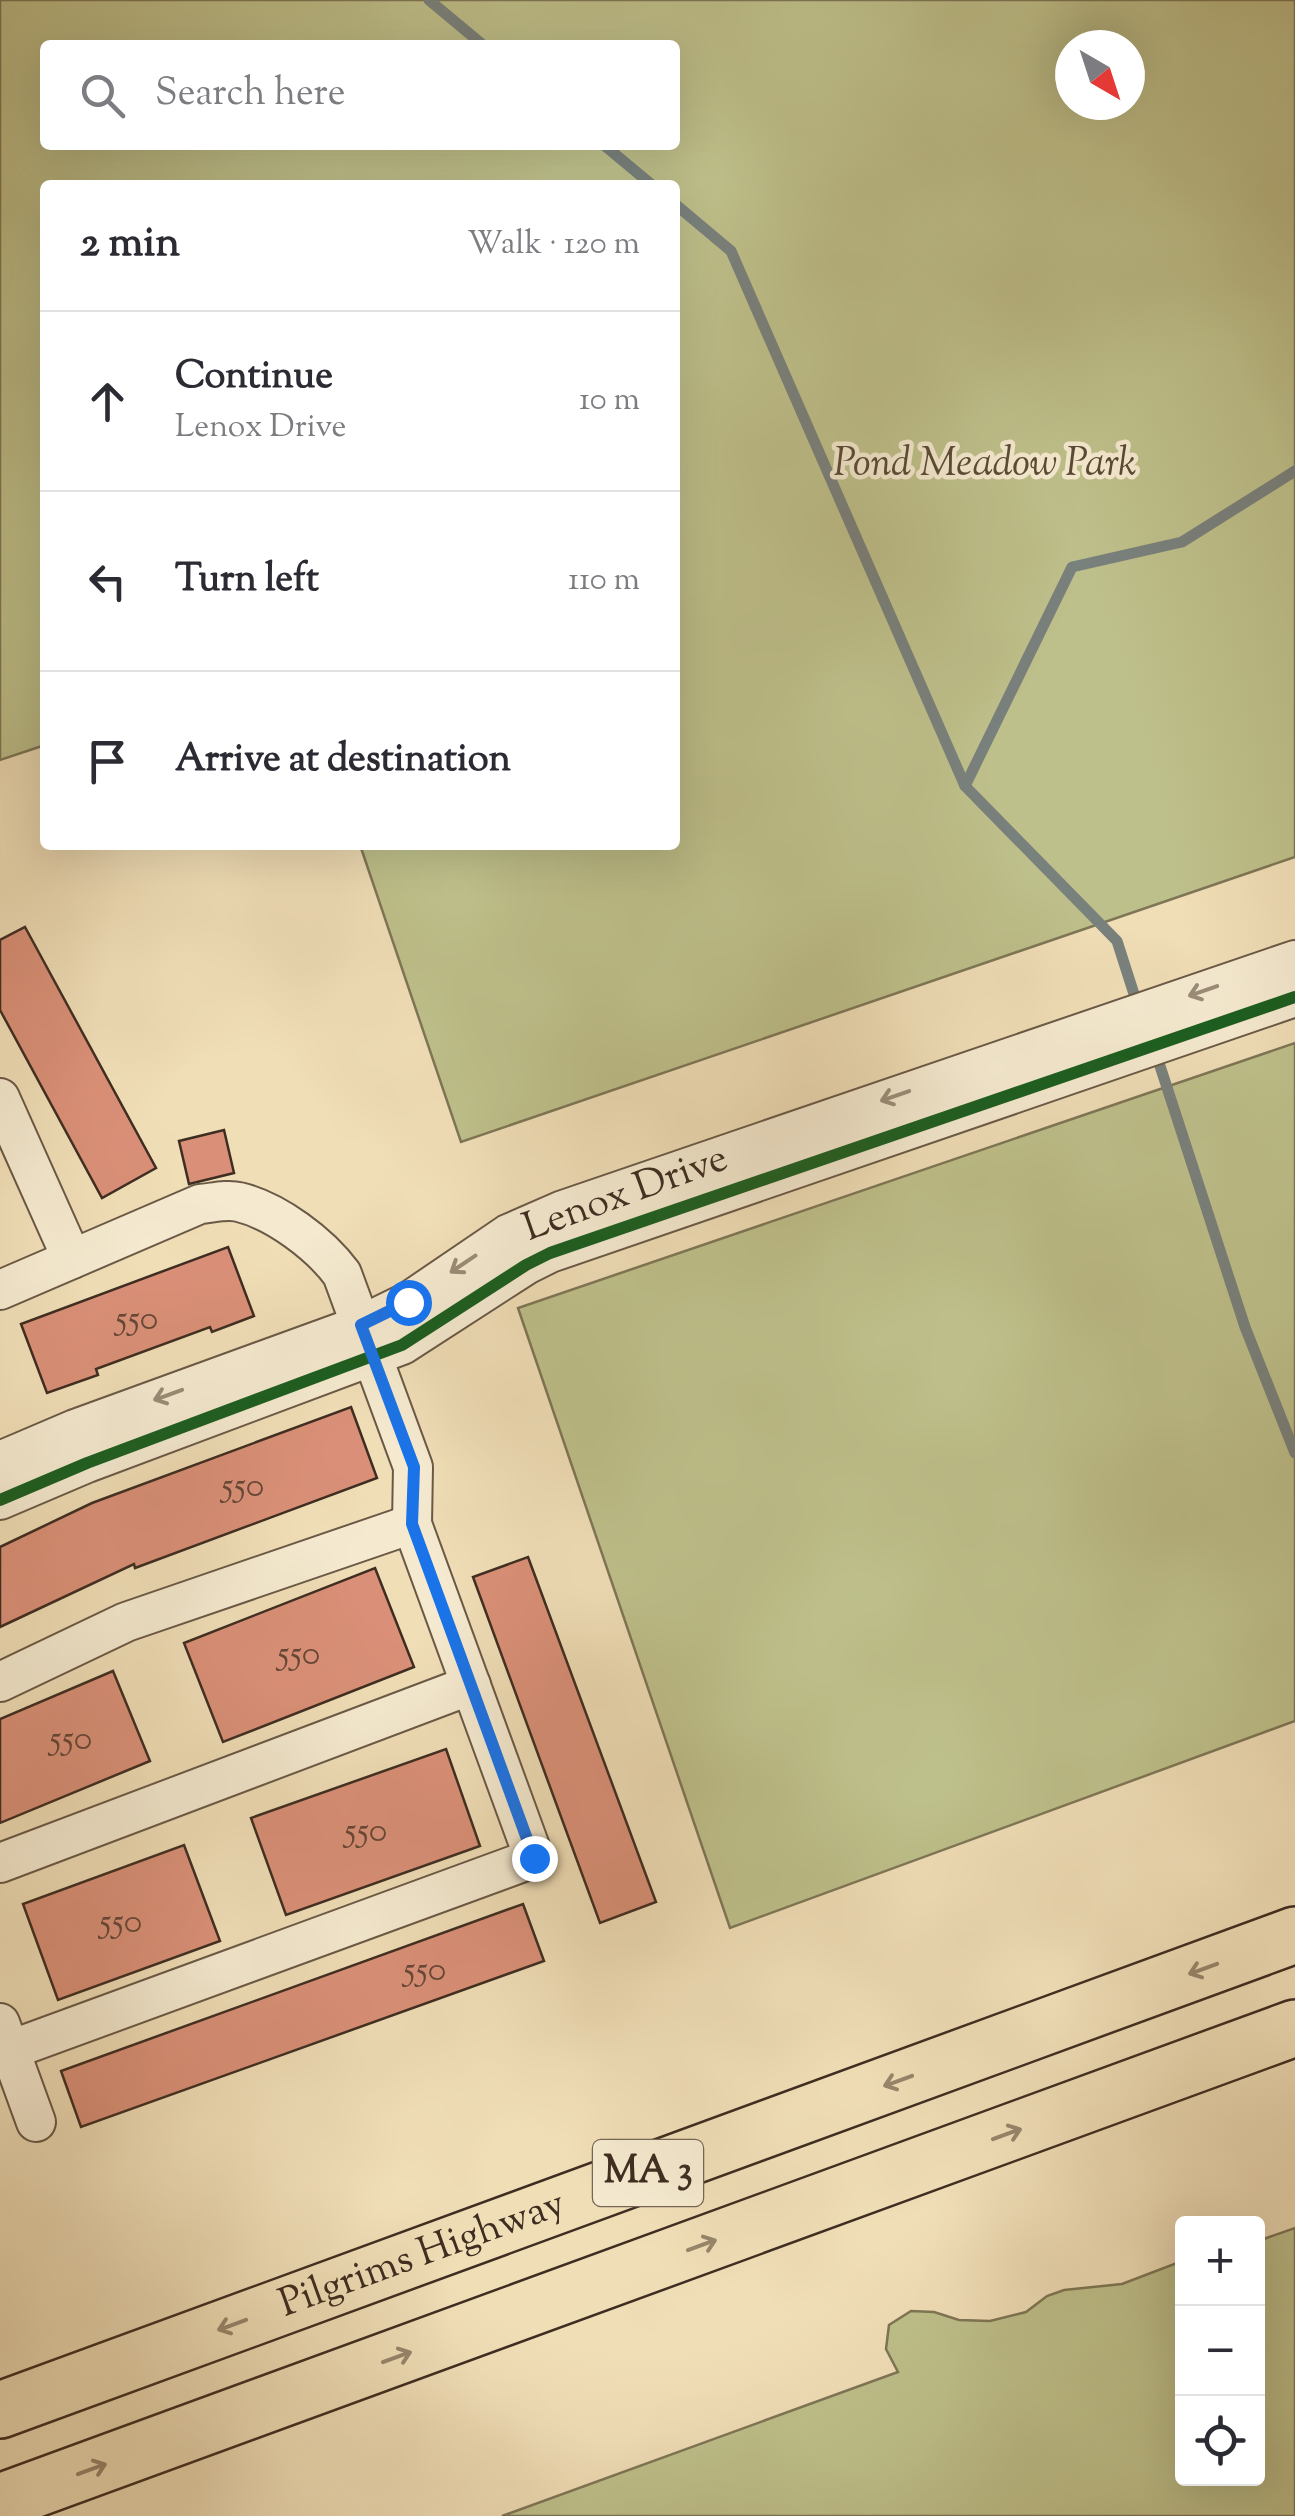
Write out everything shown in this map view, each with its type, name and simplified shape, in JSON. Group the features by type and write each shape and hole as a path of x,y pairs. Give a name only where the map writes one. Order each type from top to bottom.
{"highway":[{"name":"Pilgrims Highway","path":"0,2410 1295,1936"},
{"name":"MA 3","path":"0,2502 1295,2028"}],"street":[{"name":"Lenox Drive","path":"753,1164 1295,960"},
{"name":"Lenox Drive","path":"0,1500 368,1341 408,1302 508,1234 536,1221 753,1164 1295,997"},
{"path":"0,1098 72,1259"},
{"path":"0,1290 200,1204 235,1200 266,1212 329,1256 342,1274 414,1467 412,1524 534,1858 5,2036 36,2122"},
{"name":"Lenox Drive","path":"0,1461 74,1429 368,1341"},
{"path":"0,1682 126,1622 412,1524"},
{"path":"0,1862 471,1685"}],"green space":[{"name":"Pond Meadow Park","path":"0,0 1295,0 1295,857 461,1142 362,850 680,850 680,180 40,180 40,747 0,760"},
{"path":"1295,1043 1295,1721 730,1928 518,1308"},
{"path":"1295,2228 1295,2516 502,2516 898,2372 886,2349 889,2325 911,2311 990,2321 1026,2312 1047,2296 1064,2290 1122,2284 1175,2264 1175,2486 1265,2486 1265,2239"}],"building":[{"path":"25,927 156,1168 102,1198 0,1010 0,940"},
{"path":"224,1130 234,1173 189,1184 179,1141"},
{"path":"228,1247 254,1316 212,1332 210,1327 96,1369 98,1375 47,1393 21,1324"},
{"path":"351,1407 377,1478 135,1568 134,1564 0,1627 0,1547 92,1503"},
{"path":"528,1557 656,1902 600,1923 473,1577"},
{"path":"375,1568 414,1667 223,1742 184,1643"},
{"path":"113,1671 150,1761 0,1823 0,1719"},
{"path":"446,1749 480,1846 286,1915 251,1818"},
{"path":"184,1845 220,1941 58,2000 23,1904"},
{"path":"523,1904 544,1961 81,2127 61,2071"}],"waterway":[{"path":"429,0 477,40"},
{"path":"610,150 646,180"},
{"path":"680,208 731,251 965,786 1117,941 1134,994"},
{"path":"965,786 1072,567 1182,542 1295,471"},
{"path":"1160,1066 1245,1327 1295,1453"}],"cycle path":[{"path":"0,1500 87,1463 402,1345 550,1253 1295,997"}],"route":[{"path":"408,1302 361,1325 414,1467 412,1524 534,1858"}]}
